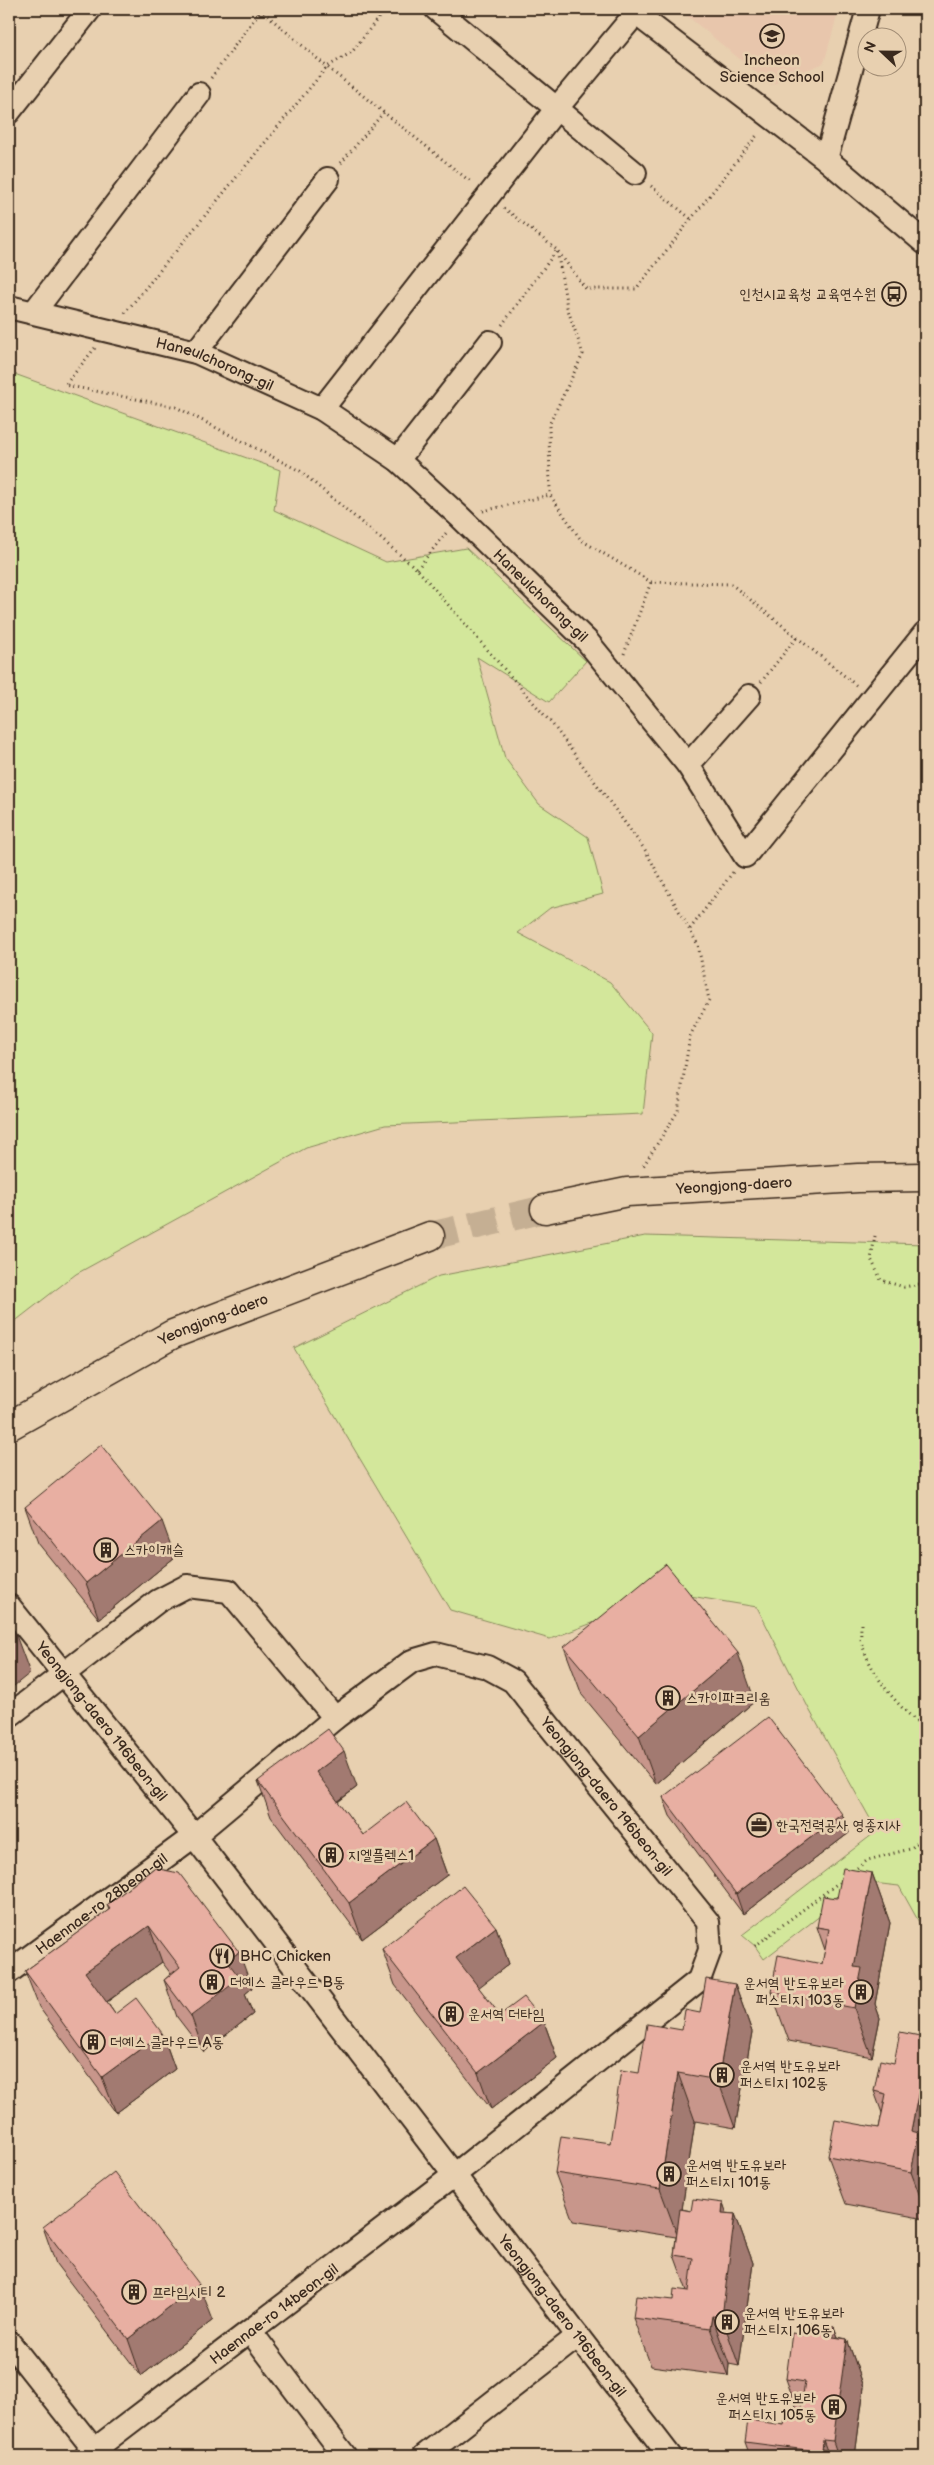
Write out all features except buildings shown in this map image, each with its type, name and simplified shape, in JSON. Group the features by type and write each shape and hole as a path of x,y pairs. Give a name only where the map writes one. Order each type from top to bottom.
{"main road":[{"name":"Yeongjong-daero","path":"545,1209 627,1192 858,1178 925,1177"},
{"name":"Yeongjong-daero","path":"9,1426 173,1334 430,1236"}],"street":[{"path":"9,112 90,9"},
{"path":"436,9 635,173"},
{"path":"826,159 868,9"},
{"path":"322,409 633,11 826,159 925,243"},
{"path":"34,312 199,94"},
{"path":"196,352 328,179"},
{"name":"Haneulchorong-gil","path":"9,307 196,352 322,409 398,460 460,517 587,641 688,765 745,856"},
{"path":"398,460 490,342"},
{"path":"745,856 925,633"},
{"path":"688,765 750,696"},
{"path":"9,1716 158,1601 187,1586 229,1590 335,1718"},
{"name":"Yeongjong-daero 196beon-gil","path":"9,1606 194,1836 453,2176 670,2456"},
{"name":"Yeongjong-daero 196beon-gil","path":"194,1836 335,1718 412,1661 436,1654 487,1667 513,1681 708,1922 710,1950 699,1980 453,2176"},
{"name":"Haennae-ro 28beon-gil","path":"9,1972 194,1836"},
{"name":"Haennae-ro 14beon-gil","path":"93,2454 453,2176"},
{"path":"251,2332 345,2456"},
{"path":"424,2456 578,2336"},
{"path":"9,2342 93,2454"}],"path":[{"path":"121,317 327,67 352,52 385,9"},
{"path":"199,94 260,10 327,67 474,184"},
{"path":"328,179 384,112"},
{"path":"496,202 557,250 586,289 636,289 771,117"},
{"path":"635,173 691,219"},
{"path":"490,342 557,250"},
{"path":"557,250 567,307 583,354 549,425 550,495 581,540 652,582 731,584 872,698"},
{"path":"96,347 65,385 176,407 238,439 300,472 417,569 553,725 645,850 698,945 709,1000 690,1036 678,1111 627,1192"},
{"path":"615,676 652,582"},
{"path":"750,696 797,637"},
{"path":"690,930 745,856"},
{"path":"875,1236 871,1258 882,1280 904,1287 925,1283"},
{"path":"861,1624 862,1646 877,1677 911,1717 925,1728"},
{"path":"852,1872 868,1860 910,1849 925,1837"},
{"path":"755,1946 845,1878"}],"shaded area":[{"name":"Incheon Science School","path":"679,9 839,9 824,63 771,85"}],"green space":[{"path":"9,372 280,470 274,510 386,562 466,548 586,661 549,702 477,657 505,758 539,804 588,837 603,894 550,908 518,933 610,982 652,1033 643,1114 385,1125 306,1148 76,1274 9,1326"},
{"path":"645,1236 925,1244 925,1933 899,1886 864,1882 764,1959 755,1946 742,1935 877,1831 810,1711 757,1607 672,1593 550,1639 450,1610 294,1348 439,1276"}],"tunnel":[{"path":"430,1236 545,1209"}],"place":[{"name":"Incheon Science School","path":"772,36"},
{"name":"인천시교육청 교육연수원","path":"894,294"},
{"name":"스카이캐슬","path":"106,1550"},
{"name":"스카이파크리움","path":"668,1698"},
{"name":"한국전력공사 영종지사","path":"759,1825"},
{"name":"지엘플렉스1","path":"331,1855"},
{"name":"BHC Chicken","path":"222,1956"},
{"name":"더예스 클라우드 B동","path":"212,1982"},
{"name":"운서역 반도유보라 퍼스티지 103동","path":"861,1992"},
{"name":"운서역 더타임","path":"451,2014"},
{"name":"더예스 클라우드 A동","path":"93,2042"},
{"name":"운서역 반도유보라 퍼스티지 102동","path":"722,2075"},
{"name":"운서역 반도유보라 퍼스티지 101동","path":"669,2174"},
{"name":"프라임시티 2","path":"134,2292"},
{"name":"운서역 반도유보라 퍼스티지 106동","path":"727,2322"},
{"name":"운서역 반도유보라 퍼스티지 105동","path":"834,2407"}]}
